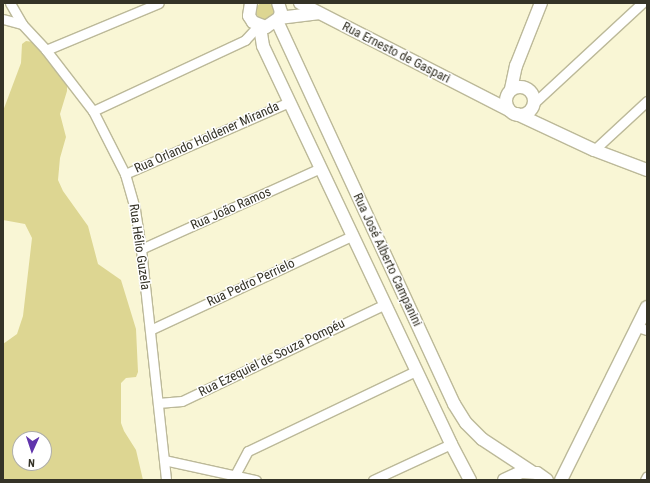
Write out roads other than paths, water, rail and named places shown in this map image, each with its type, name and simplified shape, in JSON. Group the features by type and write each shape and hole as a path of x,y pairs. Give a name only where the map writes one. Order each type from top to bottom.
{"street":[{"name":"Rua Hélio Guzela","path":"10,3 22,24 46,50 93,111 125,174 135,210 142,249 166,480"},
{"path":"46,50 159,3"},
{"path":"93,111 245,40 259,26 272,26 278,20 281,12 278,3"},
{"name":"Rua Ernesto de Gaspari","path":"300,3 550,131 594,150 647,170"},
{"path":"541,3 516,66 513,90 505,102 513,112 525,114 533,102 642,3"},
{"name":"Rua José Alberto Campanini","path":"248,5 249,16 259,26 263,46 289,102 416,371 470,480"},
{"path":"278,20 319,13"},
{"path":"3,19 22,24"},
{"name":"Rua José Alberto Campanini","path":"278,20 454,404 466,423 482,439 539,475"},
{"path":"513,90 528,89 533,102"},
{"name":"Rua Ernesto de Gaspari","path":"474,93 513,90"},
{"path":"594,150 647,101"},
{"name":"Rua Orlando Holdener Miranda","path":"125,174 289,102"},
{"name":"Rua Ernesto de Gaspari","path":"533,102 550,131"},
{"name":"Rua João Ramos","path":"142,249 320,168"},
{"name":"Rua Pedro Perrielo","path":"150,330 352,236"},
{"name":"Rua Ezequiel de Souza Pompéu","path":"158,403 182,401 384,304"},
{"path":"561,480 568,461 642,328 647,307"},
{"path":"235,475 248,451 416,371"},
{"path":"373,480 451,444"},
{"path":"164,460 256,480"},
{"path":"504,480 521,472 539,475 560,469 568,461"},
{"path":"645,480 647,476"}]}
